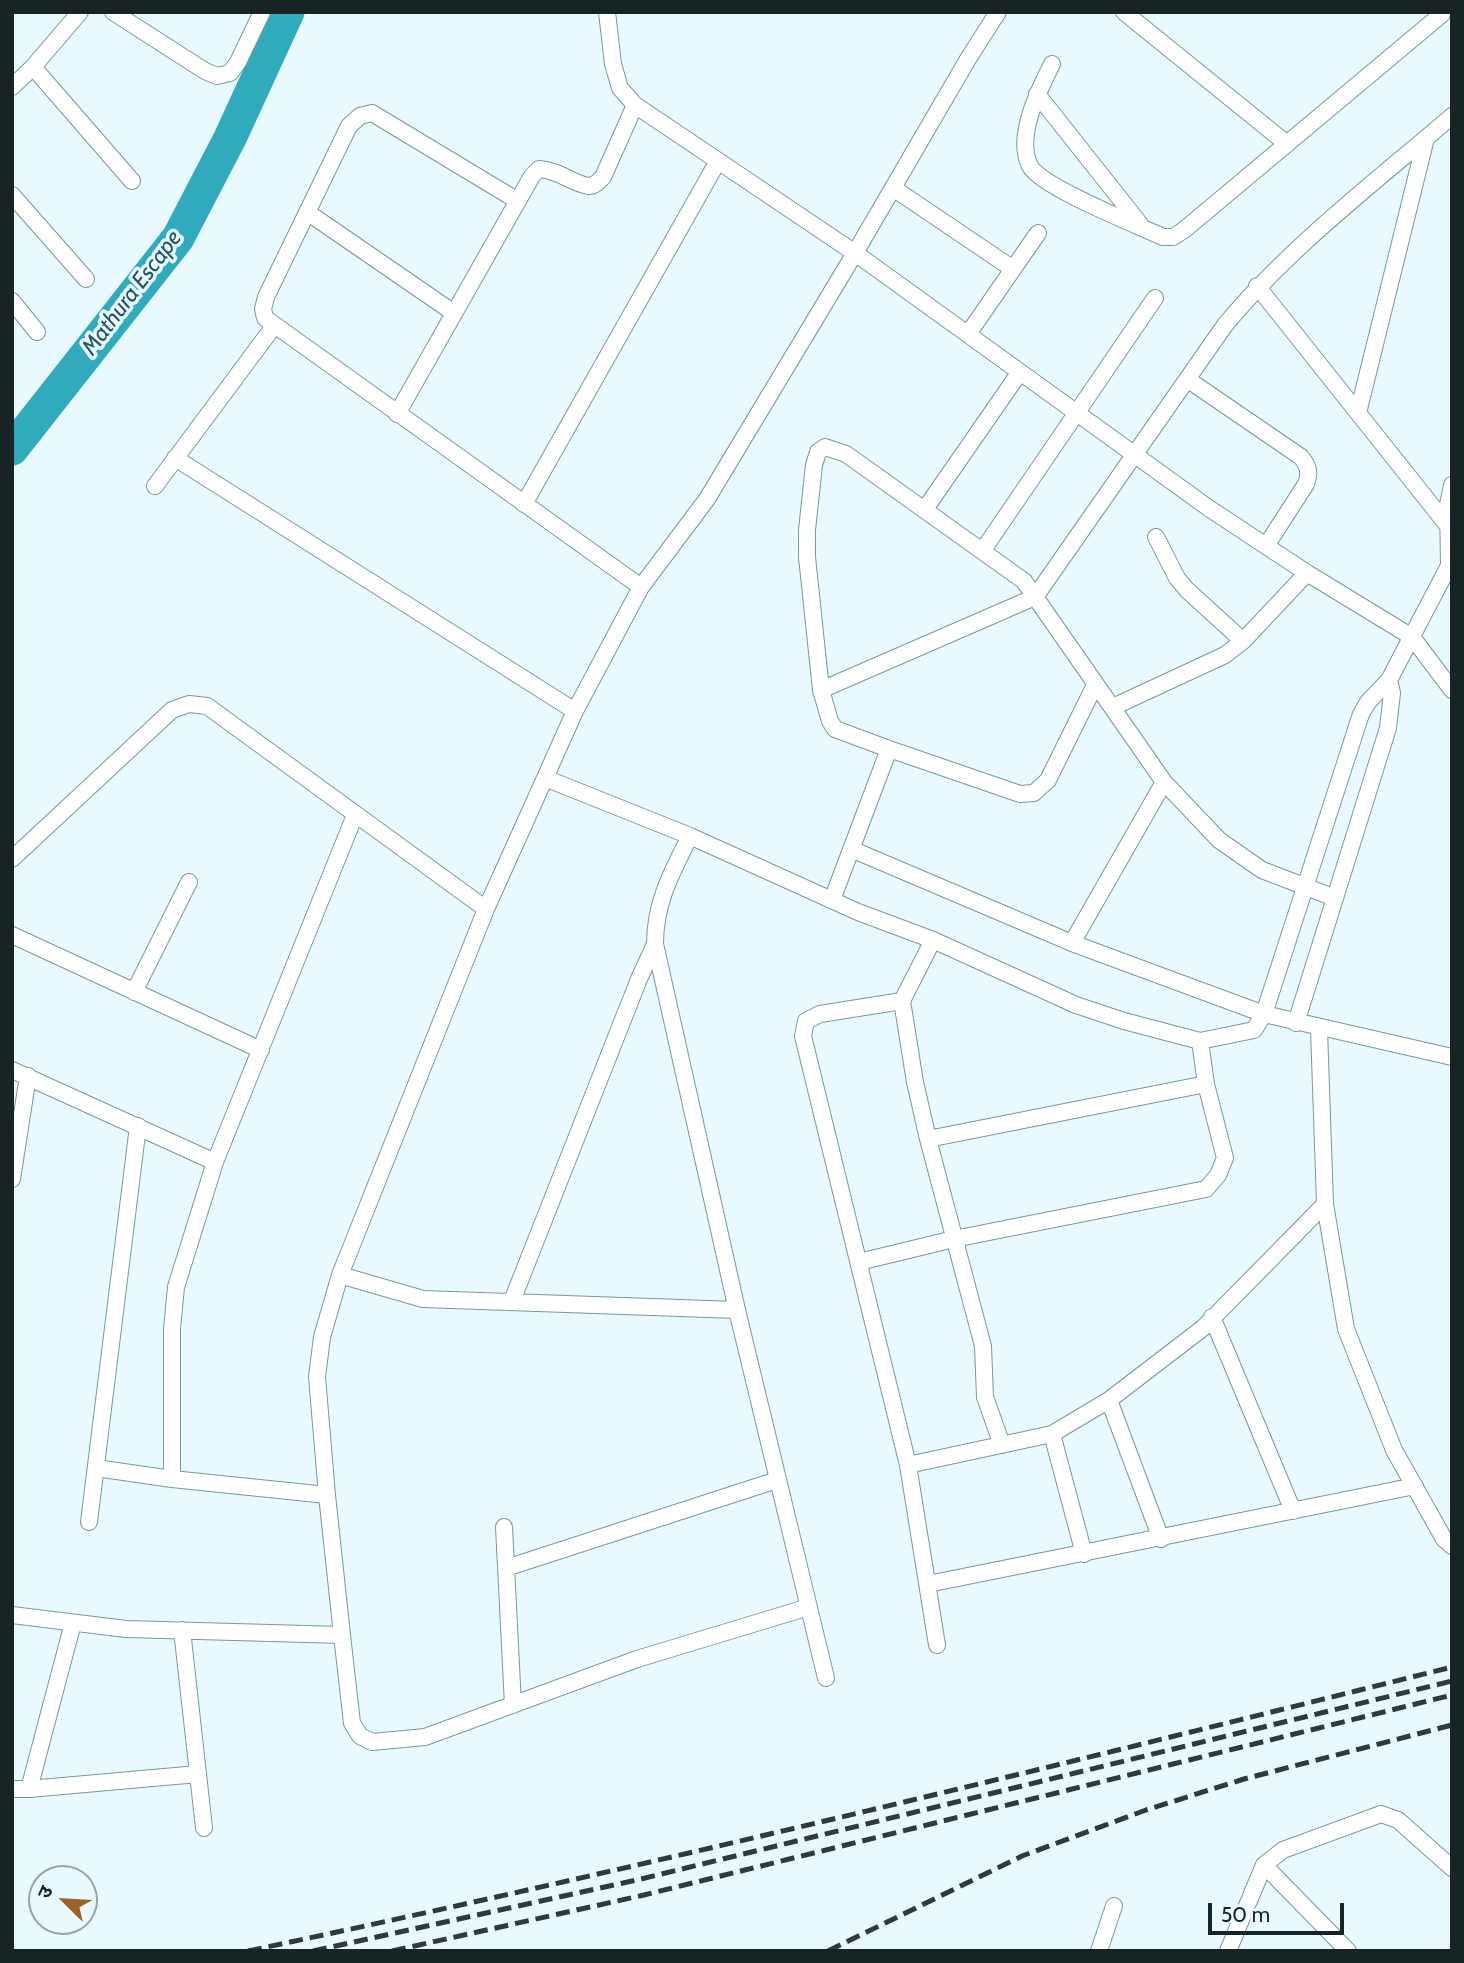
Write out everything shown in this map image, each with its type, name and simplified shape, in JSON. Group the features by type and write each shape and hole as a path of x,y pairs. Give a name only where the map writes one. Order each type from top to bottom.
{"street":[{"path":"12,87 33,67 80,12"},
{"path":"113,12 217,76 230,73 262,12"},
{"path":"607,12 613,64 620,88 635,106 855,253 1266,546 1412,637 1452,690"},
{"path":"809,1607 637,1659 425,1738 372,1742 360,1736 352,1723 317,1377 322,1337 340,1276 486,909 575,711 641,587 707,499 998,12"},
{"path":"1124,12 1287,144"},
{"path":"1052,64 1029,115 1026,153 1031,168 1058,188 1163,237 1173,237 1444,16"},
{"path":"33,67 132,181"},
{"path":"1037,94 1143,228"},
{"path":"397,414 532,176 539,169 551,170 589,186 597,184 603,177 635,106"},
{"path":"517,201 372,113 360,116 349,126 307,212 263,309 265,318 641,587"},
{"path":"821,690 1035,597 1225,325 1257,286 1452,116"},
{"path":"1358,412 1426,138"},
{"path":"524,504 718,161"},
{"path":"893,188 1013,269"},
{"path":"12,195 86,279"},
{"path":"307,212 454,313"},
{"path":"968,334 1038,233"},
{"path":"1257,286 1448,526"},
{"path":"982,550 1155,298"},
{"path":"12,301 37,332"},
{"path":"155,485 274,326"},
{"path":"925,509 1020,372"},
{"path":"1187,379 1301,457 1308,465 1306,484 1266,546"},
{"path":"1096,685 1048,780 1034,793 1020,794 835,729 821,690 807,557 807,530 818,452 825,447 846,454 1024,581 1164,782 1219,840 1262,870 1335,898"},
{"path":"175,458 575,711"},
{"path":"545,778 690,836 832,900 933,940 1076,1005 1200,1041 1254,1030 1264,1014 1361,714 1368,702 1389,680 1450,562 1448,505 1452,485"},
{"path":"1156,537 1177,578 1187,590 1243,641"},
{"path":"1113,707 1225,655 1243,641 1307,573"},
{"path":"1296,1023 1388,728 1392,693 1389,680"},
{"path":"12,859 172,710 189,704 207,706 486,909"},
{"path":"832,900 889,749"},
{"path":"1072,943 1164,782"},
{"path":"172,1479 172,1329 176,1287 215,1162 355,815"},
{"path":"690,836 662,893 655,928 655,944 737,1310 826,1678"},
{"path":"851,849 1072,943 1264,1014 1319,1029 1452,1057"},
{"path":"134,992 189,882"},
{"path":"12,935 261,1050"},
{"path":"933,940 902,1001 915,1082 928,1139 983,1346 985,1396 1002,1445"},
{"path":"512,1301 655,944"},
{"path":"902,1001 820,1014 806,1021 803,1036 908,1465 937,1645"},
{"path":"1319,1029 1325,1204 1346,1329 1395,1450 1444,1539 1452,1546"},
{"path":"859,1262 954,1239 1206,1189 1218,1175 1224,1158 1206,1084 1200,1041"},
{"path":"12,1179 20,1073 215,1162"},
{"path":"928,1139 1206,1084"},
{"path":"89,1522 138,1126"},
{"path":"908,1465 1052,1434 1109,1399 1203,1328 1325,1204"},
{"path":"340,1276 424,1299 737,1310"},
{"path":"1212,1317 1293,1511"},
{"path":"1109,1399 1161,1539"},
{"path":"1052,1434 1084,1555"},
{"path":"96,1468 172,1479 327,1495"},
{"path":"506,1567 777,1480"},
{"path":"928,1584 1084,1555 1415,1486"},
{"path":"504,1527 513,1705"},
{"path":"12,1615 126,1629 342,1635"},
{"path":"73,1623 20,1789 198,1774"},
{"path":"182,1630 204,1828"},
{"path":"1228,1951 1264,1865 1283,1850 1381,1814 1398,1821 1452,1868"},
{"path":"1264,1865 1348,1951"},
{"path":"1100,1951 1114,1906"}],"waterway":[{"name":"Mathura Escape","path":"12,449 178,238 230,138 288,12"}],"railway":[{"path":"248,1951 701,1850 1452,1667"},
{"path":"313,1951 641,1879 1452,1681"},
{"path":"392,1951 644,1895 1452,1695"},
{"path":"828,1951 1022,1856 1146,1810 1244,1779 1452,1725"}]}
